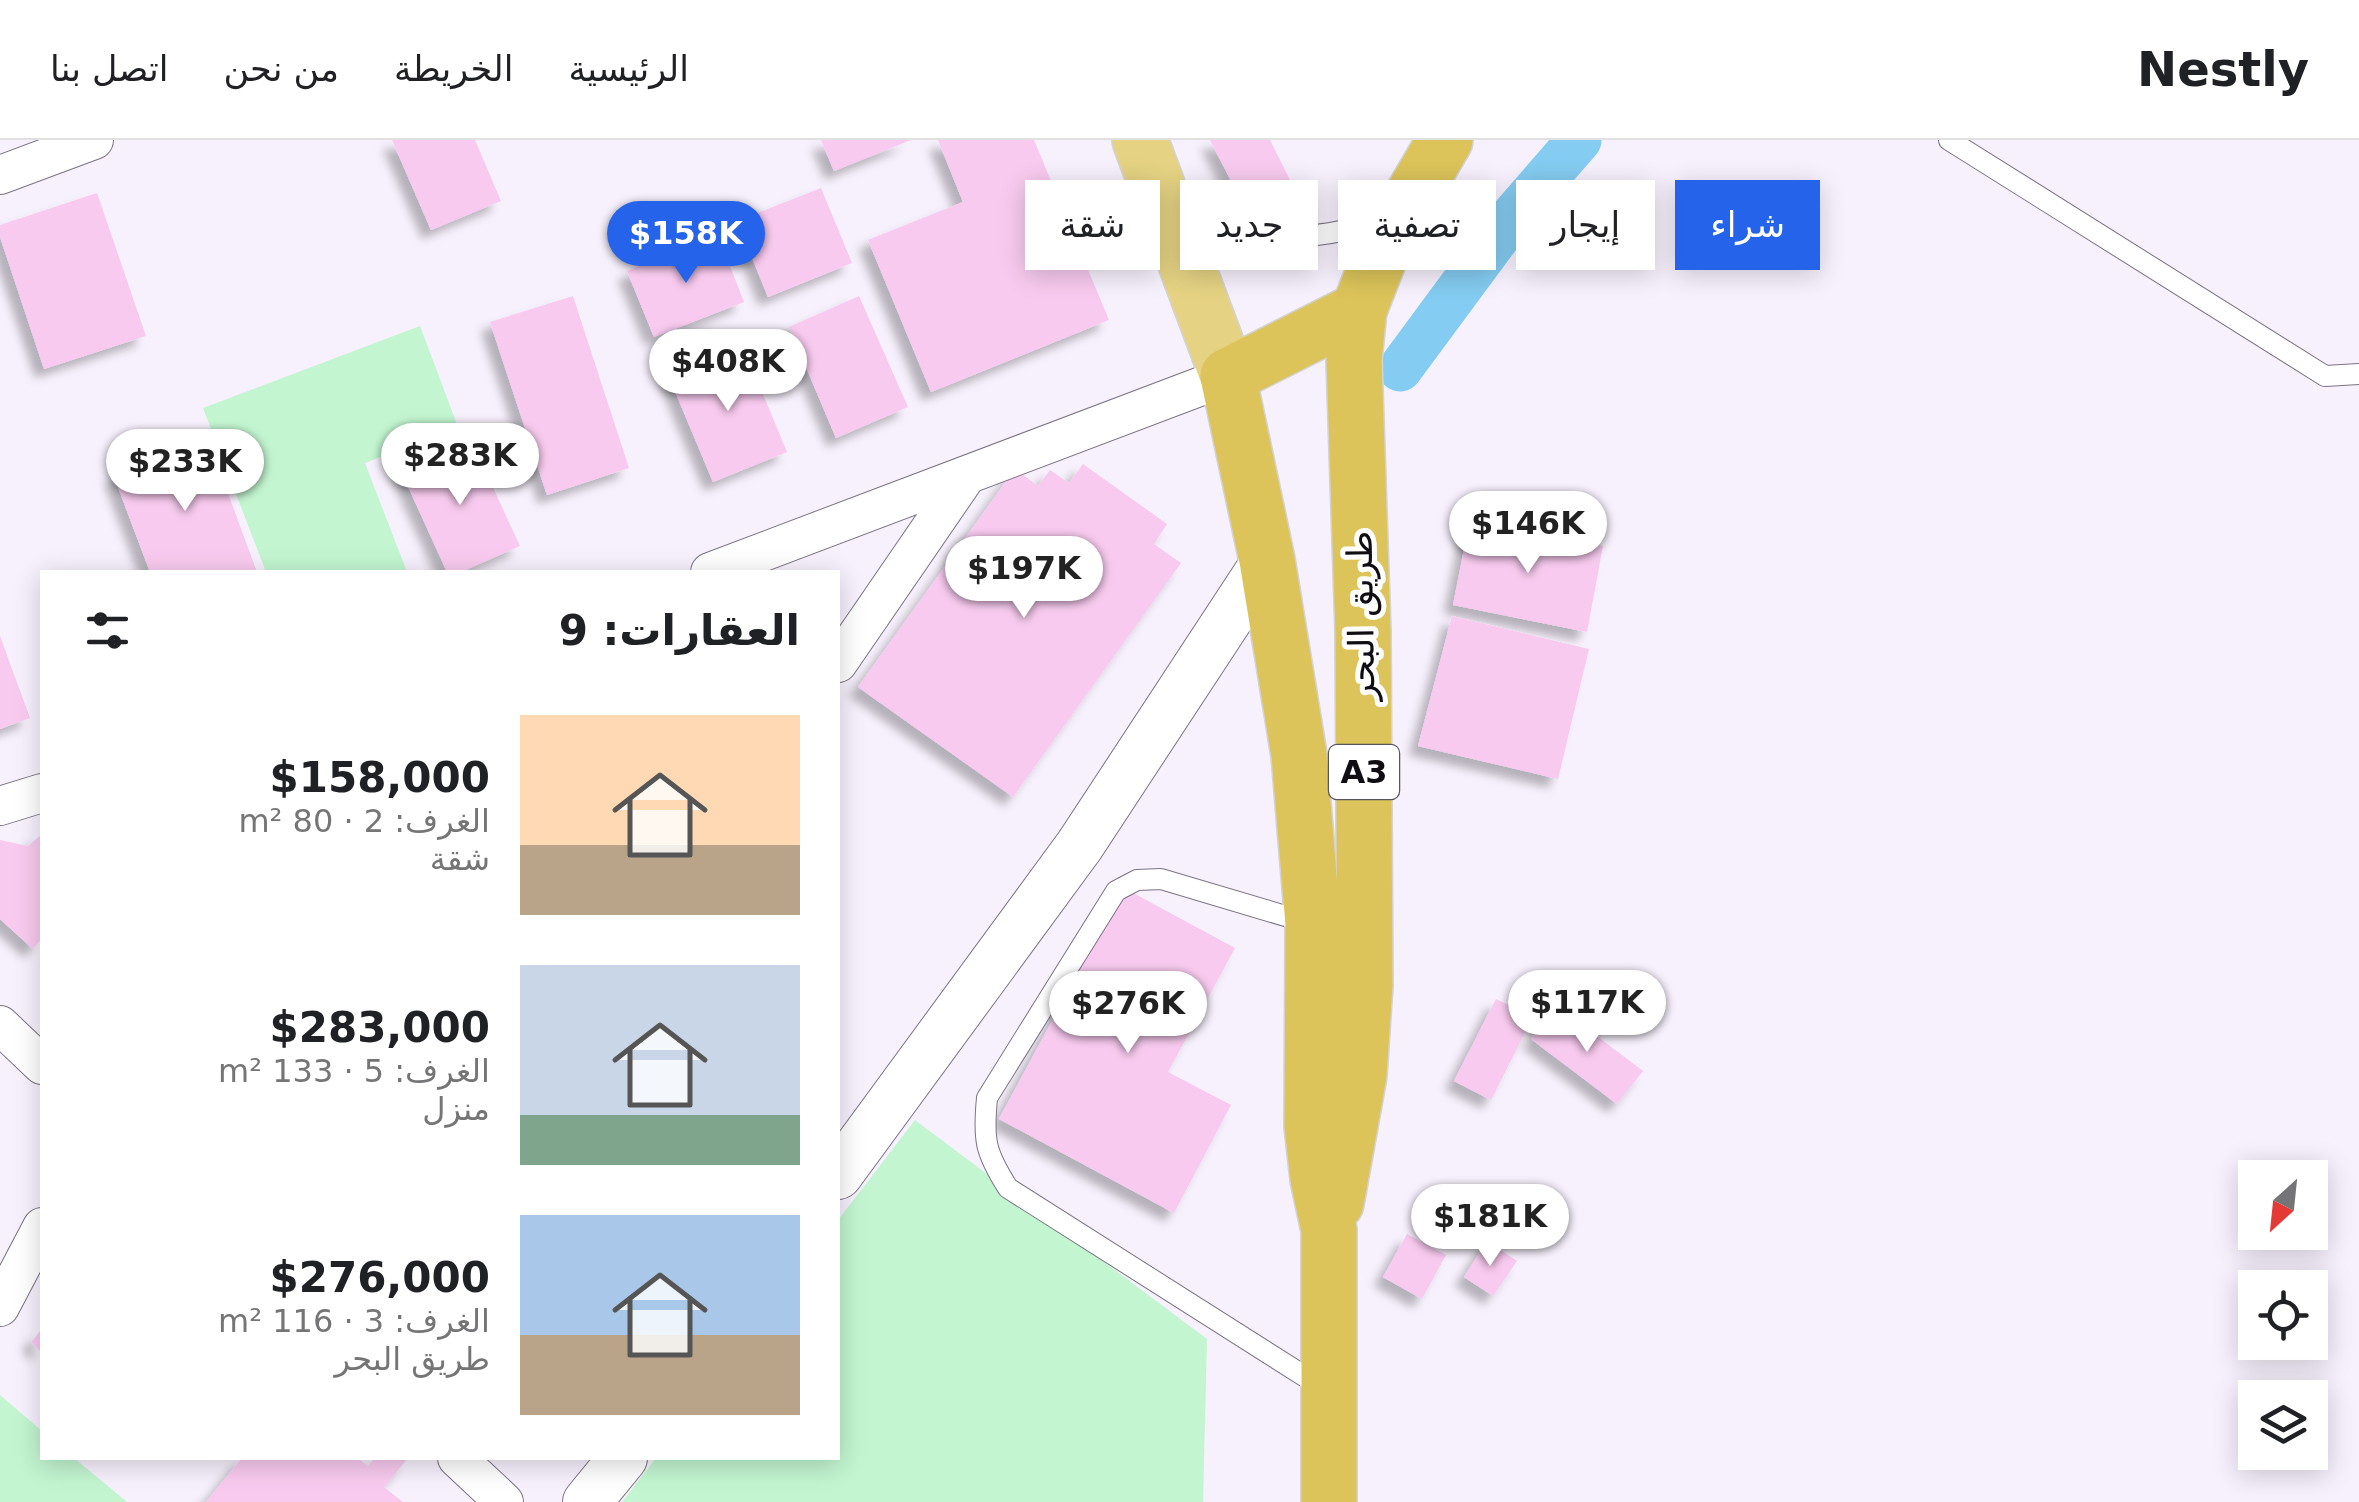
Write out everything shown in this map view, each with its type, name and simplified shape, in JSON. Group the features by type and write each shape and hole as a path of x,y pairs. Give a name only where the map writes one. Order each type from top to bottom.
{"highway":[{"name":"طريق البحر","path":"1420,180 1445,140"},
{"name":"طريق البحر","path":"1328,1230 1352,1127 1365,985 1363,632 1354,360 1359,310 1374,270"},
{"path":"1228,376 1359,310"},
{"name":"طريق البحر","path":"1228,376 1267,560 1299,755 1313,924 1312,1126 1328,1230 1329,1502"}],"main road":[{"path":"1149,162 1228,376"}],"street":[{"path":"0,175 94,140"},
{"path":"715,570 1228,376"},
{"path":"840,661 965,478"},
{"path":"840,1172 1080,845 1267,560"},
{"path":"0,806 40,794"},
{"path":"0,1025 40,1064"},
{"path":"0,1307 40,1231"},
{"path":"459,1460 504,1502"},
{"path":"587,1502 620,1460"}],"lane":[{"path":"1948,140 2326,376 2359,374"},
{"path":"1149,162 1200,213 1249,232 1301,238 1338,233"},
{"path":"1313,924 1161,880 1137,880 1116,892 987,1098 984,1135 989,1157 1008,1188 1329,1392"}],"green space":[{"path":"420,326 458,427 365,463 406,570 265,570 203,408"},
{"path":"915,1120 1207,1339 1203,1502 622,1502 654,1460 840,1460 840,1217"},
{"path":"0,1395 40,1429 40,1460 76,1460 127,1502 0,1502"}],"building":[{"path":"392,140 475,140 501,201 431,230"},
{"path":"821,140 911,140 834,171"},
{"path":"938,140 1034,140 1051,180 1025,180 1025,270 1088,270 1109,320 931,392 868,240 963,202"},
{"path":"1210,140 1270,140 1290,180 1231,180"},
{"path":"821,188 852,263 768,297 737,221"},
{"path":"97,193 146,336 44,369 0,237 0,225"},
{"path":"718,235 744,302 654,337 627,271"},
{"path":"573,296 629,468 547,495 490,322"},
{"path":"859,296 908,407 836,438 789,327"},
{"path":"743,346 787,452 713,482 669,377"},
{"path":"208,439 256,570 149,570 113,474"},
{"path":"471,440 520,546 466,570 446,570 401,471"},
{"path":"1083,464 1167,524 1154,544 1181,563 1013,797 858,687 1015,469 1038,486 1050,470 1069,483"},
{"path":"1470,519 1603,546 1587,632 1453,605"},
{"path":"1452,616 1589,649 1558,779 1418,746"},
{"path":"0,636 30,718 0,729"},
{"path":"40,836 40,940 33,949 0,919 0,840 28,846"},
{"path":"1124,888 1235,948 1168,1072 1231,1105 1174,1213 999,1119"},
{"path":"1496,999 1533,1017 1491,1100 1454,1081"},
{"path":"1557,1006 1643,1071 1617,1104 1531,1039"},
{"path":"1407,1234 1446,1255 1422,1299 1383,1277"},
{"path":"1487,1241 1517,1261 1493,1296 1464,1277"},
{"path":"40,1331 40,1351 31,1342"},
{"path":"240,1460 360,1460 368,1466 373,1460 406,1460 384,1487 403,1502 206,1502"}],"waterway":[{"path":"1400,369 1513,216 1579,140"}]}
